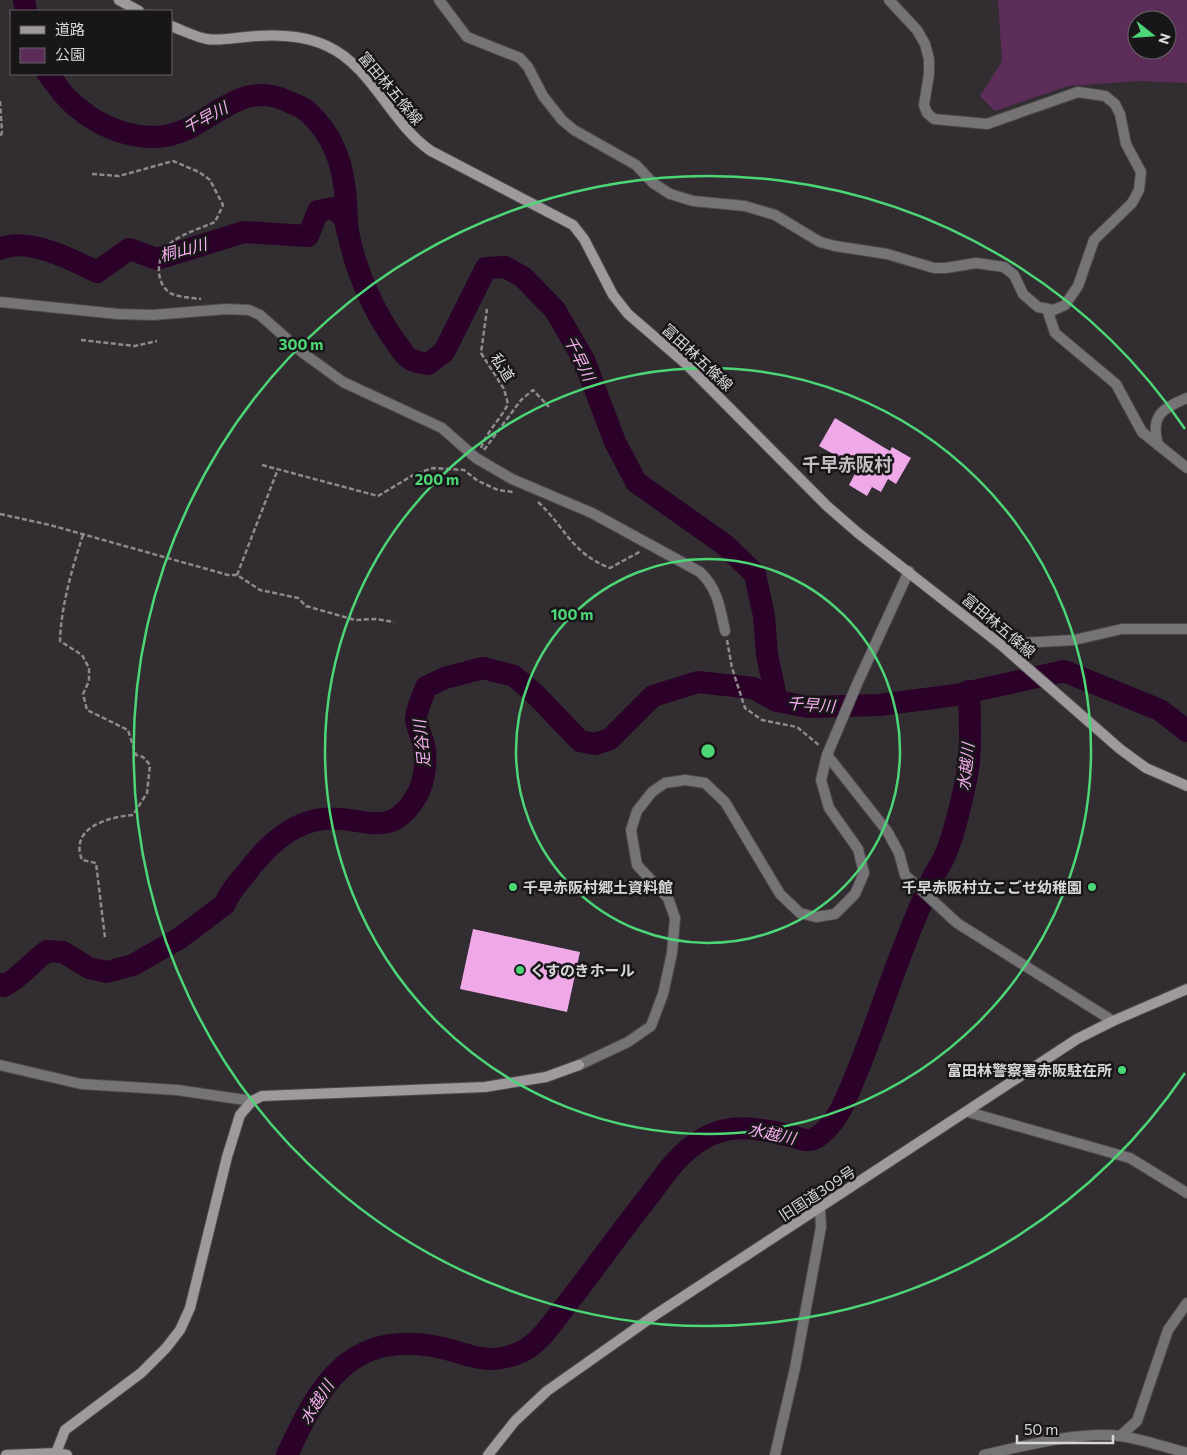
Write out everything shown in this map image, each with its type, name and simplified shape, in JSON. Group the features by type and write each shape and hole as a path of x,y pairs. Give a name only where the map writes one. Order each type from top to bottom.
{"street":[{"path":"120,0 137,10"},
{"path":"439,0 467,37 520,58 528,66 543,96 562,120 574,130 636,165 653,183 670,194 692,201 745,206 775,215 820,242 887,254 934,268 976,263 1004,267 1014,275 1023,294 1038,307 1054,310 1065,305 1078,286 1094,240 1132,204 1140,190 1141,172 1126,144 1120,114 1115,104 1105,96 1078,92 987,124 934,119 927,113 924,104 929,74 926,44 918,30 889,0"},
{"name":"富田林五條線","path":"172,26 207,39 285,36 308,38 329,46 345,57 364,76 415,140 431,151 573,225 584,239 613,294 628,314 686,364 827,506 858,533 1000,644 1086,720 1146,768 1187,786"},
{"path":"0,302 118,314 153,315 226,309 249,310 260,315 303,353 343,382 442,428 478,460 512,479 592,513 700,572 717,593 725,631"},
{"path":"1047,308 1056,333 1116,384 1142,432 1187,468"},
{"path":"1159,446 1155,434 1156,419 1165,407 1187,398"},
{"path":"56,1453 65,1430 141,1373 166,1348 180,1330 190,1308 227,1157 240,1115 252,1101 262,1096 485,1087 546,1077 579,1065 628,1042 651,1026 663,994 672,953 675,918 668,898 638,865 631,830 637,811 652,792 665,783 685,780 705,783 725,802 780,894 800,913 816,917 835,914 855,894 864,873 858,849 829,808 821,780 828,755 857,684 909,571"},
{"path":"1000,644 1074,640 1122,629 1187,629"},
{"path":"828,755 887,831 899,853 905,875 957,923 1113,1021"},
{"name":"旧国道309号","path":"488,1455 515,1421 547,1391 652,1317 820,1209 1077,1039 1187,989"},
{"path":"0,1065 81,1084 177,1090 252,1101"},
{"path":"968,1112 1130,1158 1187,1193"},
{"path":"775,1455 797,1359 821,1227 820,1209"},
{"path":"1120,1436 1138,1421 1168,1330 1187,1303"},
{"path":"984,1455 1038,1442 1120,1436 1187,1453"},
{"path":"6,1455 56,1453 67,1455"}],"path":[{"path":"0,101 2,132 0,138"},
{"path":"92,174 119,176 173,161 199,172 210,180 222,205 219,217 215,222 172,242 163,250 158,274 162,284 170,293 202,300"},
{"name":"私道","path":"478,460 489,431 500,418 508,404 504,389 481,353 487,309"},
{"path":"82,340 135,346 157,341"},
{"name":"私道","path":"478,460 486,446 521,400 533,390 549,407"},
{"path":"262,465 378,496 415,474 433,468 464,470 478,480 498,490 518,492"},
{"path":"237,575 278,469"},
{"path":"536,501 553,518 572,545 604,566 610,568 652,546"},
{"path":"0,514 228,575 237,575 260,590 298,598 306,606 355,620 376,619 394,622"},
{"path":"83,535 70,572 60,641 82,655 89,668 89,681 83,694 87,710 128,730 136,755 143,757 150,765 147,793 133,815 109,818 93,825 86,830 78,850 82,860 96,863 105,938"},
{"path":"725,631 732,668 745,708 762,720 797,727 820,745 828,755"}],"green space":[{"path":"998,0 1187,0 1187,83 1140,81 1068,86 995,111 980,96 1002,61"}],"building":[{"path":"835,418 890,451 892,447 911,458 896,484 888,479 881,492 872,487 867,496 849,485 858,468 819,446"},
{"name":"くすのきホール","path":"473,929 580,952 567,1012 460,989"}],"waterway":[{"name":"千早川","path":"24,0 26,10"},
{"name":"千早川","path":"49,75 66,97 81,111 109,127 140,136 156,137 187,129 234,102 258,95 272,96 297,105 307,111 331,141 340,164 345,189 348,232 361,278 382,322 405,354 412,360 428,364 444,352 486,268 505,267 523,277 555,310 584,360 615,442 636,482 725,545 755,574 764,616 767,655 777,701"},
{"name":"桐山川","path":"0,249 23,245 36,247 63,256 97,272 129,249 157,259 244,232 308,236 318,211 333,208 345,218 347,230"},
{"name":"足谷川","path":"0,984 4,986 11,982 47,951 63,952 89,968 107,972 133,965 180,938 225,904 233,889 258,858 273,843 291,830 311,821 322,819 375,823 387,822 397,818 408,809 418,793 424,776 425,751 417,726 416,715 426,687 445,678 483,668 514,676 536,695 580,741 595,744 610,739 653,696 698,682 753,688 777,701 809,707 879,705 956,695 1064,671 1160,710 1187,731"},
{"name":"水越川","path":"287,1455 312,1406 325,1386 341,1368 360,1355 381,1347 407,1344 438,1347 480,1358 500,1359 530,1347 553,1323 670,1168 691,1147 704,1138 717,1132 744,1128 759,1129 811,1140 829,1126 841,1109 850,1089 912,925 952,837 969,763 969,691"}],"place":[{"name":"千早赤阪村郷土資料館","path":"513,887"},
{"name":"千早赤阪村立こごせ幼稚園","path":"1092,887"},
{"name":"くすのきホール","path":"520,970"},
{"name":"富田林警察署赤阪駐在所","path":"1122,1070"}],"district":[{"name":"千早赤阪村","path":"847,464"}]}
